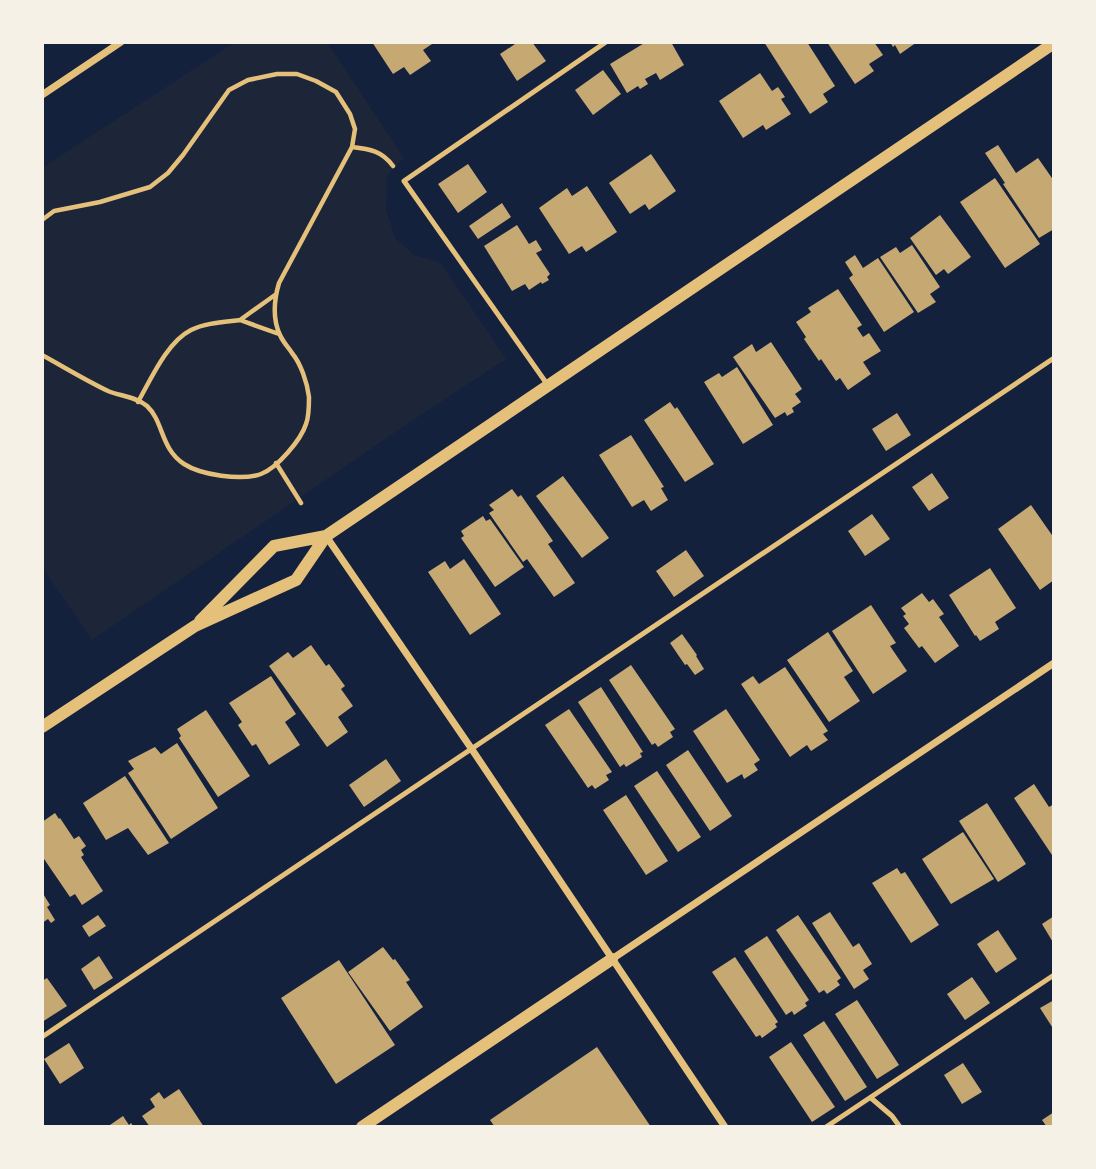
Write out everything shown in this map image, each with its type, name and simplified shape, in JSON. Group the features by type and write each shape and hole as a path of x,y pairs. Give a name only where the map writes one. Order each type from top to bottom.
{"street":[{"path":"42,95 121,42"},
{"path":"42,727 195,626 296,580 326,536 1054,43"},
{"path":"326,536 725,1127"},
{"path":"195,626 274,546 326,536"},
{"path":"362,1127 1054,663"}],"lane":[{"path":"548,385 404,181 606,42"},
{"path":"42,1037 1054,358"},
{"path":"827,1127 1054,975"},
{"path":"871,1098 892,1116 900,1127"}],"path":[{"path":"42,220 54,211 100,202 150,187 168,173 183,155 229,90 248,80 277,74 297,74 316,81 336,92 350,114 355,129 352,147 275,295 275,318 279,334 301,368 309,397 307,423 283,458 264,473 247,478 205,472 185,465 171,453 147,407 108,391 42,355"},
{"path":"352,147 373,149 387,158 404,181"},
{"path":"138,402 163,356 188,331 240,320 275,295"},
{"path":"240,320 279,334"},
{"path":"276,463 302,503"}],"shaded area":[{"path":"235,42 327,42 404,158 387,176 386,209 395,238 414,255 441,263 506,359 92,640 42,567 42,168"}],"building":[{"path":"372,42 435,42 423,50 431,61 410,75 404,67 393,74"},
{"path":"518,42 532,42 546,61 517,81 500,54"},
{"path":"646,42 671,42 684,65 660,80 656,73 645,79 648,84 640,89 638,86 627,93 610,64"},
{"path":"764,42 807,42 835,86 823,94 828,102 810,114"},
{"path":"827,42 874,42 883,55 869,64 874,71 855,84"},
{"path":"890,42 917,42 900,54"},
{"path":"603,70 621,94 593,115 575,90"},
{"path":"760,73 772,91 778,87 785,97 781,99 791,114 766,130 763,125 743,138 719,101"},
{"path":"998,145 1016,173 1038,158 1054,181 1054,229 1039,238 985,153"},
{"path":"651,154 676,191 649,210 645,204 630,214 609,183"},
{"path":"468,164 487,192 458,213 438,184"},
{"path":"995,178 1040,244 1005,268 960,202"},
{"path":"587,186 617,232 586,252 582,246 569,254 539,208 567,188 572,196"},
{"path":"502,203 511,217 478,239 469,226"},
{"path":"940,215 971,257 948,274 944,269 936,275 910,238"},
{"path":"517,225 529,244 536,240 542,250 536,253 550,274 547,277 549,280 529,290 525,284 512,291 484,246"},
{"path":"912,245 940,287 930,294 936,302 918,313 880,257 896,247 900,253"},
{"path":"855,255 863,268 878,258 914,312 884,332 849,278 853,275 845,262"},
{"path":"838,289 862,325 857,328 863,337 869,333 881,351 863,362 871,374 848,390 840,378 836,381 821,359 819,361 796,322 811,312 808,308"},
{"path":"771,342 802,389 795,394 801,402 792,408 794,412 787,416 785,412 775,418 733,357 752,344 756,352"},
{"path":"737,367 773,425 743,444 704,382 719,373 722,377"},
{"path":"670,402 675,409 677,407 714,464 685,482 644,420"},
{"path":"897,413 911,435 886,451 872,429"},
{"path":"631,435 664,487 661,488 668,500 651,511 644,500 632,507 599,455"},
{"path":"932,473 949,498 929,511 912,487"},
{"path":"563,476 609,538 582,558 536,496"},
{"path":"512,489 518,497 521,495 553,541 548,544 575,583 554,597 527,559 523,562 489,513 494,510 489,505"},
{"path":"1031,505 1054,538 1054,580 1040,590 998,529"},
{"path":"872,514 890,539 865,556 848,531"},
{"path":"483,516 486,521 490,519 524,567 495,587 461,538 464,536 461,531"},
{"path":"686,550 704,576 674,597 656,571"},
{"path":"464,559 501,614 470,635 428,572 445,561 450,569"},
{"path":"990,568 1016,608 995,622 999,629 980,641 949,595"},
{"path":"922,593 929,602 933,599 944,614 939,617 959,646 935,663 904,628 909,624 901,608"},
{"path":"871,605 896,643 890,646 907,671 873,694 832,631"},
{"path":"828,632 853,671 844,677 860,701 829,722 787,660"},
{"path":"682,634 704,669 695,675 670,643"},
{"path":"311,645 345,686 341,689 353,706 338,717 348,732 327,747 269,666 288,652 293,658"},
{"path":"631,665 675,729 670,732 673,737 658,747 655,743 652,745 609,680"},
{"path":"785,667 828,731 823,734 828,740 811,751 807,745 790,757 741,684 753,676 759,684"},
{"path":"271,676 296,714 285,722 300,745 269,765 256,744 252,746 238,725 242,722 229,703"},
{"path":"601,687 643,752 640,753 642,757 626,767 624,764 620,767 578,702"},
{"path":"569,709 612,772 606,775 609,780 595,789 592,785 588,788 545,725"},
{"path":"726,709 760,760 754,764 758,770 744,779 742,774 727,783 693,731"},
{"path":"206,710 250,776 218,797 179,738 181,736 177,729"},
{"path":"177,743 218,808 171,839 128,773 134,769 128,761 155,747 161,754"},
{"path":"688,750 732,816 710,831 666,765"},
{"path":"386,759 401,781 364,807 349,785"},
{"path":"657,771 701,837 678,852 634,786"},
{"path":"125,776 169,843 148,855 128,828 106,840 83,803"},
{"path":"1034,784 1049,807 1054,804 1054,858 1014,798"},
{"path":"626,795 668,861 646,875 603,810"},
{"path":"987,803 1026,864 998,882 959,821"},
{"path":"55,813 74,839 79,836 86,846 81,850 84,855 81,857 103,891 82,905 75,894 70,897 42,856 42,822"},
{"path":"963,832 994,879 951,904 922,859"},
{"path":"897,868 901,874 905,872 939,925 911,943 872,883"},
{"path":"42,892 55,920 51,923 48,919 42,923"},
{"path":"830,912 853,947 859,943 872,964 863,970 869,979 854,989 812,923"},
{"path":"98,915 106,926 89,937 82,926"},
{"path":"798,915 841,978 837,981 840,985 827,994 824,990 819,993 776,930"},
{"path":"1054,916 1054,944 1042,924"},
{"path":"998,930 1017,959 996,973 977,944"},
{"path":"767,936 809,1000 805,1003 807,1006 794,1015 792,1011 786,1015 744,951"},
{"path":"383,947 410,980 406,982 423,1007 390,1031 348,972"},
{"path":"99,956 113,978 94,990 81,969"},
{"path":"735,957 778,1022 775,1024 777,1027 762,1038 760,1035 756,1037 712,972"},
{"path":"339,960 395,1045 336,1084 281,998"},
{"path":"972,977 990,1003 965,1020 947,994"},
{"path":"47,978 67,1006 42,1022 42,981"},
{"path":"857,1000 899,1065 877,1079 835,1014"},
{"path":"1054,1000 1054,1030 1040,1008"},
{"path":"824,1021 867,1087 845,1101 803,1035"},
{"path":"791,1042 835,1107 812,1122 769,1057"},
{"path":"69,1043 84,1068 60,1084 44,1059"},
{"path":"597,1047 651,1127 495,1127 490,1120"},
{"path":"963,1063 982,1092 962,1104 944,1075"},
{"path":"179,1089 204,1127 150,1127 142,1116 155,1107 150,1099 159,1092 164,1099"},
{"path":"1054,1112 1054,1127 1047,1127 1042,1120"},
{"path":"123,1116 129,1125 131,1123 134,1127 107,1127"}]}
